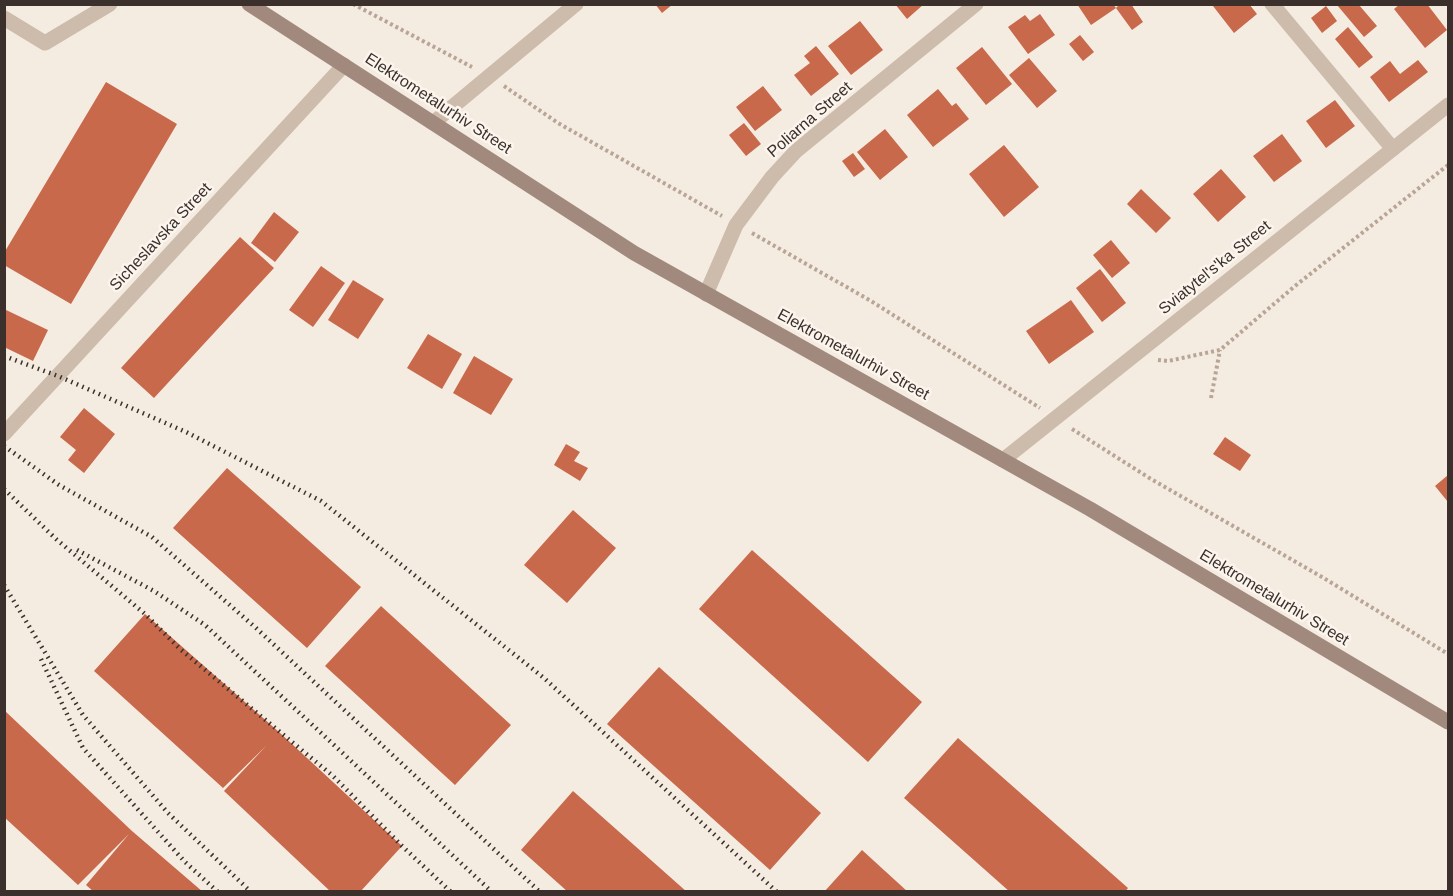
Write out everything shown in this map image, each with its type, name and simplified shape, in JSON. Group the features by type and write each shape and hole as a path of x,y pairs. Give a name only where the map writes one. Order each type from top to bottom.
{"main road":[{"name":"Elektrometalurhiv Street","path":"249,4 634,253 1090,509 1449,722"}],"street":[{"path":"4,18 45,43 110,4"},
{"path":"433,123 576,4"},
{"name":"Poliarna Street","path":"706,294 736,225 772,177 796,151 976,4"},
{"path":"1272,4 1393,149"},
{"name":"Sicheslavska Street","path":"4,434 345,65"},
{"name":"Sviatytel's'ka Street","path":"1003,460 1449,105"}],"path":[{"path":"353,4 489,76 558,123 871,301 1150,479 1322,577 1449,654"},
{"path":"1133,356 1168,361 1220,350 1295,286 1449,165"},
{"path":"1211,398 1220,350"}],"building":[{"path":"655,4 673,4 662,13"},
{"path":"895,4 924,4 907,19"},
{"path":"1077,4 1113,4 1116,8 1091,25"},
{"path":"1120,4 1131,4 1143,22 1132,30 1116,8"},
{"path":"1215,4 1249,4 1257,14 1234,33 1213,6"},
{"path":"1400,4 1427,4 1447,30 1425,48 1394,9"},
{"path":"1337,5 1359,5 1377,26 1364,37"},
{"path":"1326,6 1337,21 1322,33 1311,18"},
{"path":"1040,14 1055,35 1028,54 1008,27 1025,15 1030,21"},
{"path":"860,21 883,50 851,75 828,46"},
{"path":"1348,27 1373,57 1359,68 1335,39"},
{"path":"1080,35 1094,52 1083,61 1069,44"},
{"path":"816,46 839,74 811,96 794,75 810,63 804,56"},
{"path":"982,47 1012,84 986,105 956,68"},
{"path":"1029,58 1057,91 1037,108 1009,75"},
{"path":"1418,60 1428,72 1389,102 1370,77 1390,61 1400,74"},
{"path":"106,82 177,124 71,304 4,265 4,253"},
{"path":"763,86 782,110 755,131 736,107"},
{"path":"938,89 952,106 956,103 969,119 933,147 907,115"},
{"path":"1335,100 1355,126 1326,148 1306,121"},
{"path":"744,123 761,144 746,156 729,135"},
{"path":"885,129 908,157 880,180 857,152"},
{"path":"1282,134 1302,161 1274,182 1253,156"},
{"path":"1004,145 1039,187 1004,217 969,174"},
{"path":"853,153 865,169 854,177 842,161"},
{"path":"1221,169 1246,197 1218,222 1193,194"},
{"path":"1141,189 1171,218 1156,233 1127,204"},
{"path":"274,212 299,232 275,262 251,243"},
{"path":"240,237 274,268 154,398 121,368"},
{"path":"1111,240 1130,263 1112,278 1093,255"},
{"path":"321,266 345,283 313,327 289,310"},
{"path":"1100,269 1126,303 1102,322 1076,288"},
{"path":"353,280 384,299 358,339 328,320"},
{"path":"1071,300 1094,332 1049,364 1026,331"},
{"path":"4,309 48,330 33,361 4,347"},
{"path":"428,334 462,354 442,389 407,368"},
{"path":"474,356 513,379 491,415 453,393"},
{"path":"84,408 115,434 84,473 68,460 76,450 60,437"},
{"path":"1225,437 1251,455 1240,471 1213,454"},
{"path":"566,444 580,452 574,461 588,468 580,481 554,465"},
{"path":"227,468 361,587 307,648 173,528"},
{"path":"1448,475 1448,502 1435,486"},
{"path":"573,510 616,548 567,603 524,565"},
{"path":"752,550 922,702 868,762 699,609"},
{"path":"381,606 511,725 455,785 325,666"},
{"path":"145,614 279,732 402,846 360,892 331,892 224,791 266,746 223,788 94,671"},
{"path":"659,667 821,813 770,870 607,724"},
{"path":"4,710 132,831 203,892 94,892 86,885 129,834 78,885 4,817"},
{"path":"958,738 1128,888 1125,892 1010,892 904,798"},
{"path":"573,791 687,892 568,892 521,850"},
{"path":"862,850 908,892 824,892"}],"railway":[{"path":"4,356 58,376 186,432 321,501 544,678 777,892"},
{"path":"4,446 59,485 152,537 256,628 540,892"},
{"path":"4,489 56,539 145,614 180,649 333,776 451,892"},
{"path":"77,550 154,591 205,625 492,892"},
{"path":"4,585 83,715 168,813 251,892"},
{"path":"41,659 83,748 185,862 218,892"}]}
